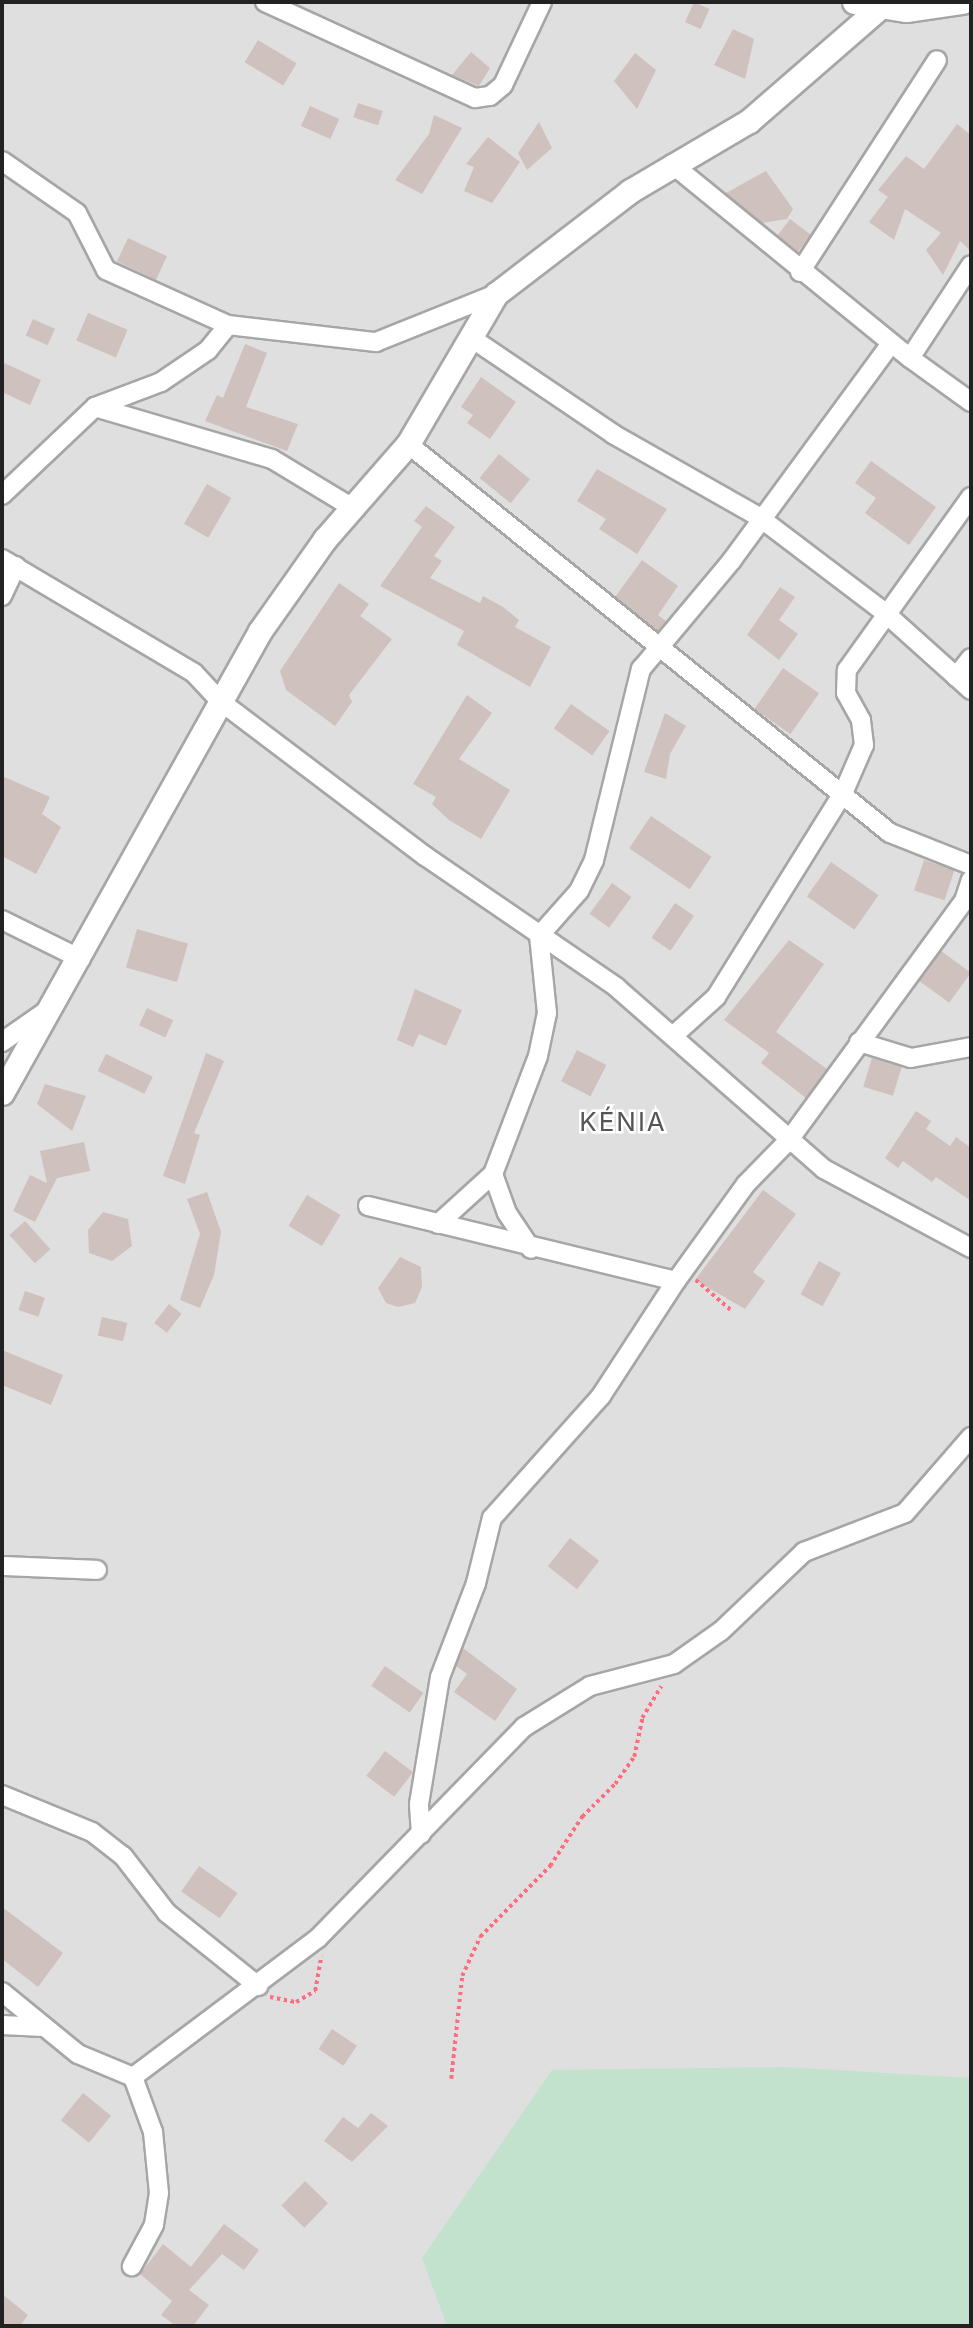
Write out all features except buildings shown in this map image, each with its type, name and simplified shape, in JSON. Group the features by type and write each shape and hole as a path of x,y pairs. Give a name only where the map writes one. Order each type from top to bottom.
{"street":[{"path":"265,2 475,98 490,96 503,85 542,2"},
{"path":"854,2 878,9 961,2"},
{"path":"2,1093 55,1005 260,631 353,508 408,444 496,294 564,236 671,164 749,121 878,9"},
{"path":"800,272 937,60"},
{"path":"2,162 77,213 106,270 228,325 376,342 496,294"},
{"path":"671,164 889,346 971,402"},
{"path":"910,358 971,265"},
{"path":"2,495 95,407 161,382 208,349 228,325"},
{"path":"470,337 612,433 759,517 883,611 971,690"},
{"path":"438,1224 493,1174 545,1036 539,936 579,891 594,860 630,697 657,645 724,570 759,517 889,346"},
{"path":"95,407 272,459 353,508"},
{"path":"408,444 657,645 844,791 890,833 971,865"},
{"path":"674,1035 716,997 844,791 864,745 844,680 883,611 971,498"},
{"path":"2,596 9,562 163,650 220,701 674,1035 824,1169 971,1248"},
{"path":"956,677 971,658"},
{"path":"421,1834 419,1804 440,1677 476,1583 492,1518 601,1396 680,1276 747,1184 789,1140 964,901 971,880"},
{"path":"2,920 80,959"},
{"path":"2,1042 55,1005"},
{"path":"859,1042 911,1058 971,1047"},
{"path":"493,1174 507,1213 531,1249"},
{"path":"368,1206 531,1249 680,1276"},
{"path":"134,2077 258,1986 317,1938 524,1727 557,1704 623,1673 674,1664 721,1631 804,1552 914,1506 971,1437"},
{"path":"2,1566 97,1570"},
{"path":"2,1796 92,1832 123,1856 167,1913 258,1986"},
{"path":"2,1992 78,2054 134,2077 153,2132 159,2193 154,2225 132,2266"},
{"path":"2,2025 43,2027"}],"path":[{"path":"680,1276 732,1311"},
{"path":"452,2079 463,1976 480,1937 550,1866 582,1816 615,1784 634,1758 642,1718 674,1664"},
{"path":"258,1986 274,2000 296,2002 315,1991 317,1938"}],"shaded area":[{"path":"2,2 971,2 971,2326 2,2326"}],"green space":[{"path":"784,2067 971,2078 971,2326 447,2326 422,2258 552,2070"}],"district":[{"name":"KÉNIA","path":"623,1122"}]}
